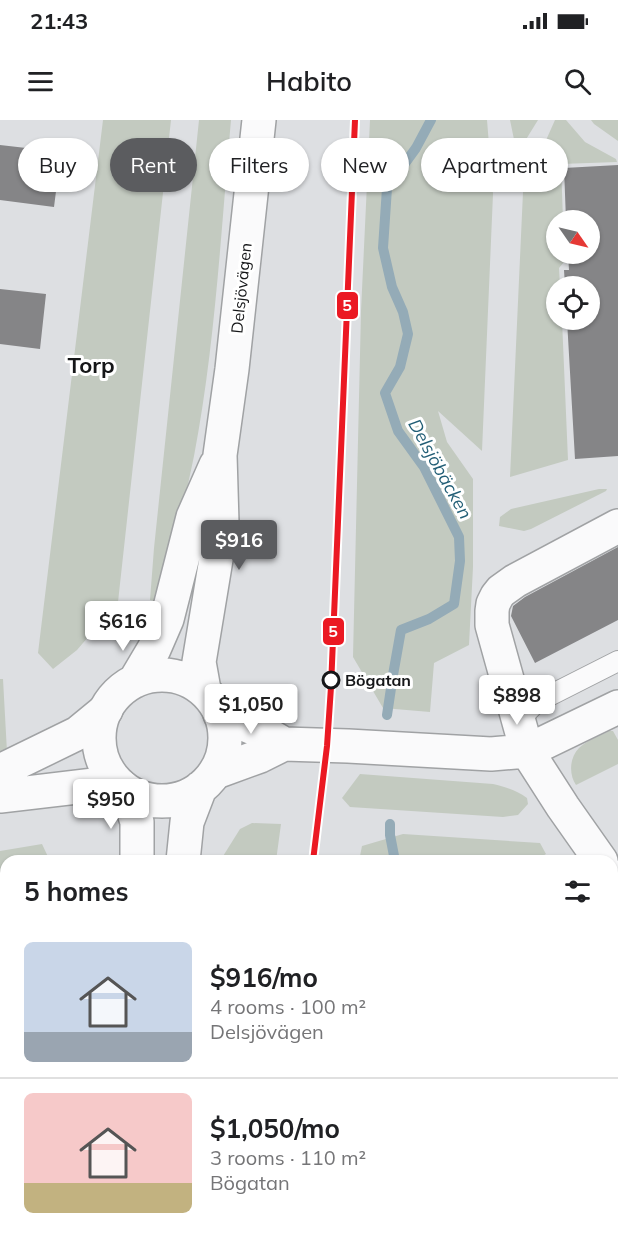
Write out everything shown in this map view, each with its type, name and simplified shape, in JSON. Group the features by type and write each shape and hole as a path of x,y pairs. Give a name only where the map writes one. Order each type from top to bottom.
{"street":[{"name":"Delsjövägen","path":"212,702 199,662 222,523 220,455 231,380 259,120"},
{"name":"Delsjövägen","path":"135,681 154,649 166,619 193,517 220,455"},
{"path":"597,855 563,807 523,736 492,625 492,611 497,596 515,581 618,526"},
{"path":"0,771 78,733 106,710 121,690 135,681 151,676 173,676 187,680 212,702 284,744"},
{"path":"184,855 187,822 224,752 225,733 212,702"},
{"path":"0,796 94,785 124,788 142,798 161,801 180,799 208,780 284,744 491,754 523,736 618,707"},
{"path":"106,710 100,726 101,753 106,767 124,788 137,822 137,855"}],"lane":[{"path":"523,736 537,702 618,661"}],"shaded area":[{"path":"103,120 171,120 169,138 110,138 110,192 163,192 118,602 77,650 53,669 38,653 94,192 98,192 98,161"},
{"path":"199,120 231,120 229,138 209,138 209,192 225,192 212,331 194,456 178,529 158,602 150,600 154,548 191,192 197,192"},
{"path":"370,120 487,120 488,138 421,138 421,192 493,192 493,194 482,451 438,411 447,442 473,479 473,567 469,645 434,663 430,712 383,708 353,657 361,311 367,192 409,192 409,138 369,138"},
{"path":"510,120 538,120 527,138 514,138"},
{"path":"555,120 566,120 585,142 616,159 617,162 568,164 568,138 547,138"},
{"path":"591,120 618,120 618,141 594,124"},
{"path":"523,192 562,192 563,210 546,210 546,264 562,264 559,268 559,276 546,276 546,330 562,330 568,460 510,477"},
{"path":"607,489 531,529 524,531 499,526 500,517 511,509"},
{"path":"0,679 3,679 7,752 0,754"},
{"path":"613,731 618,740 618,764 576,785 571,766 576,752 585,743"},
{"path":"360,774 493,784 519,793 527,798 528,804 518,815 503,817 350,807 342,798"},
{"path":"252,823 281,824 277,855 224,855 240,829"},
{"path":"403,834 540,843 546,854 360,855 362,846"},
{"path":"42,844 47,855 0,855 0,851"}],"building":[{"path":"0,145 18,147 18,192 56,192 54,207 0,200"},
{"path":"618,165 618,456 575,459 568,330 600,330 600,276 564,276 564,270 569,270 569,264 600,264 600,210 566,210 568,168"},
{"path":"0,289 46,294 40,349 0,344"},
{"path":"618,547 618,620 535,663 511,616 513,606 525,597"}],"waterway":[{"name":"Delsjöbäcken","path":"387,715 401,630 429,619 454,604 460,561 459,537 424,467 398,431 385,393 400,367 408,334 403,312 392,287 383,248 387,188 416,148 431,120"},
{"name":"Delsjöbäcken","path":"390,824 394,855"}],"tram line":[{"name":"5","path":"314,855 327,746 331,687 355,120"}],"place":[{"name":"Bögatan","path":"331,680"}],"district":[{"name":"Torp","path":"91,365"}]}
